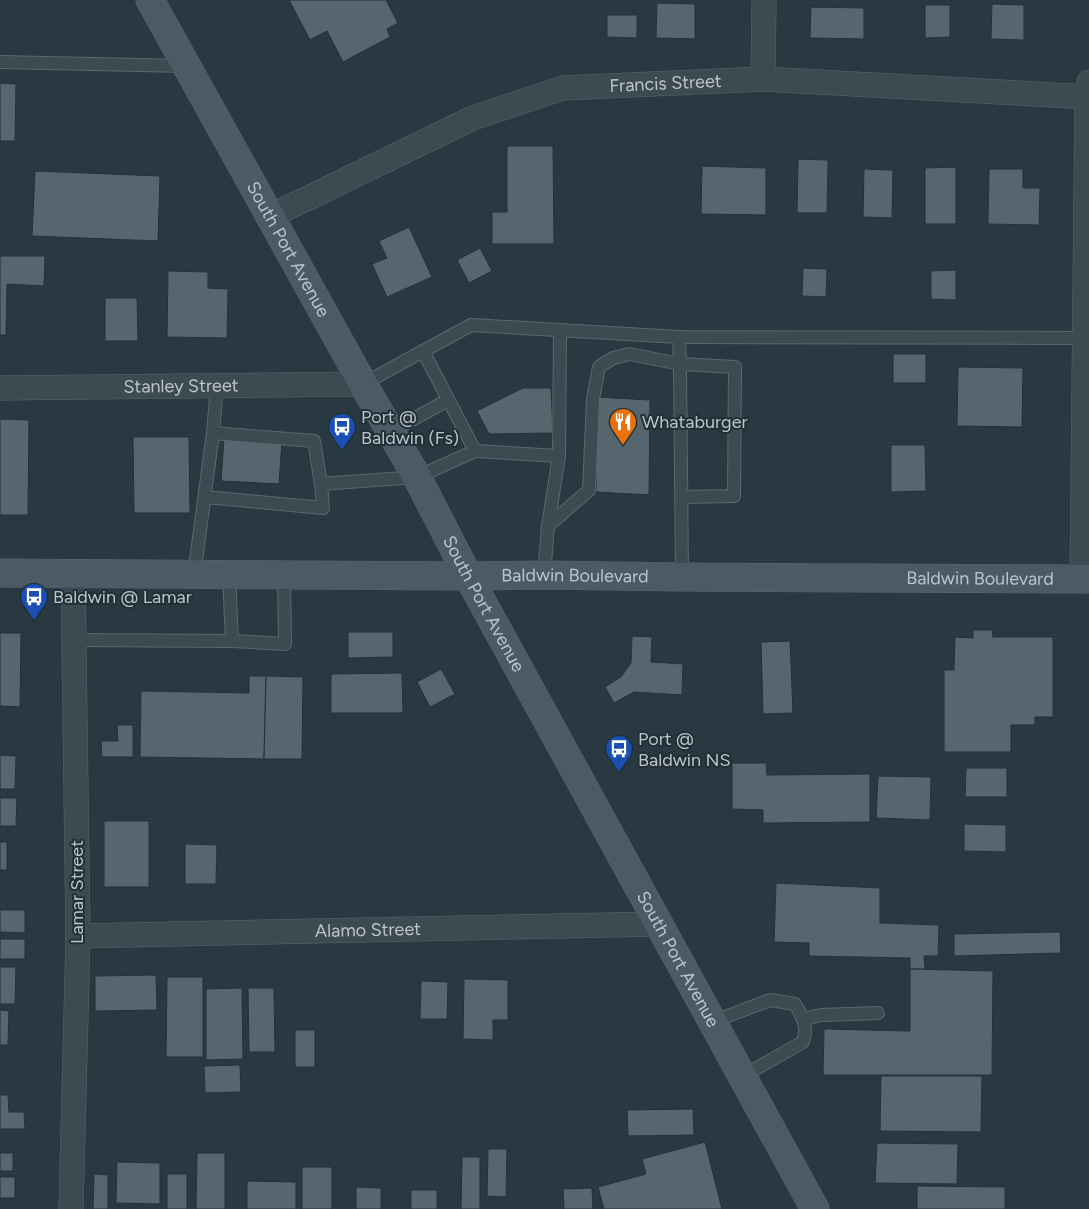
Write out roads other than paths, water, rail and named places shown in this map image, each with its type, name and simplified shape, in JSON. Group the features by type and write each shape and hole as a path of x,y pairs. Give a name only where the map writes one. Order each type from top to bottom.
{"main road":[{"name":"South Port Avenue","path":"150,0 362,384 417,477 468,576 815,1209"},
{"name":"Baldwin Boulevard","path":"0,574 468,576 544,574 682,577 1085,579"}],"street":[{"path":"763,79 764,0"},
{"name":"Francis Street","path":"270,216 473,118 563,88 763,79 1088,91"},
{"path":"1085,579 1088,91"},
{"name":"Stanley Street","path":"0,388 362,384"},
{"name":"Lamar Street","path":"71,1209 78,936 73,575"},
{"name":"Alamo Street","path":"78,936 659,924"}],"lane":[{"path":"0,62 186,66"},
{"path":"362,384 471,325 679,337 1085,338"},
{"path":"544,574 548,526 559,456 560,331"},
{"path":"679,337 682,577"},
{"path":"424,351 474,451"},
{"path":"548,526 589,490 593,399 599,367 613,358 629,354 680,364 735,367 734,496 681,497"},
{"path":"194,575 213,433 216,386"},
{"path":"390,432 448,400"},
{"path":"205,497 323,508 314,441 213,433"},
{"path":"321,484 417,477 474,451 559,456"},
{"path":"229,575 232,641"},
{"path":"75,640 232,641 284,644 284,576"},
{"path":"712,1022 770,1000 796,1004 804,1019 806,1033 803,1042 742,1076"},
{"path":"804,1019 821,1015 878,1013"}],"place":[{"name":"Whataburger","path":"623,446"},
{"name":"Port @ Baldwin (Fs)","path":"342,451"},
{"name":"Baldwin @ Lamar","path":"34,621"},
{"name":"Port @ Baldwin NS","path":"619,773"}]}
